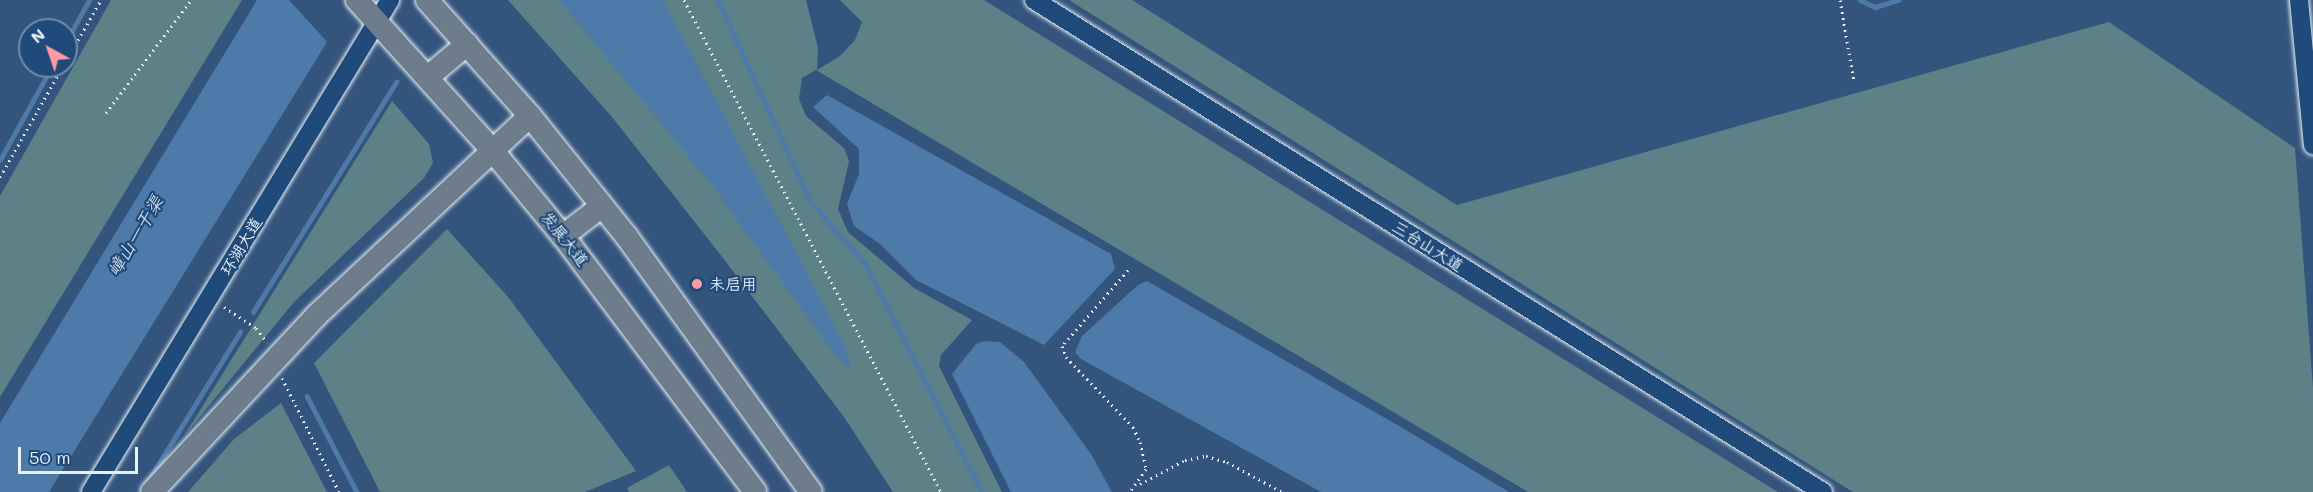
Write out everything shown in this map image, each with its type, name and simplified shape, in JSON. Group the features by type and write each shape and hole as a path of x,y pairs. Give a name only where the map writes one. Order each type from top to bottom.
{"main road":[{"path":"427,0 530,116 602,206 766,425 811,492"},
{"name":"发展大道","path":"367,10 492,150 563,236 755,492"},
{"path":"428,77 467,44"},
{"path":"152,492 276,358 530,116"},
{"path":"563,236 602,206"}],"street":[{"name":"环湖大道","path":"91,492 210,297 367,10 390,0"},
{"name":"三台山大道","path":"1034,0 1823,492"},
{"path":"2300,0 2313,145"}],"path":[{"path":"78,40 101,0"},
{"path":"106,113 191,0"},
{"path":"684,0 941,492"},
{"path":"1840,0 1854,82"},
{"path":"0,177 56,78"},
{"path":"1128,270 1062,346 1066,357 1133,427 1145,455 1146,469 1138,485"},
{"path":"210,297 256,328 276,358 284,385 339,492"},
{"path":"1130,492 1138,485 1185,460 1206,456 1227,462 1282,492"}],"green space":[{"path":"111,0 242,0 0,397 0,196 67,78 78,78 78,58"},
{"path":"508,0 806,0 818,48 817,70 840,56 855,40 862,22 840,0 984,0 1778,492 1528,492 816,70 802,78 799,99 806,116 844,148 849,161 838,209 848,232 914,288 972,320 941,355 939,366 1002,492 893,492 844,417 723,258 612,117"},
{"path":"1069,0 1132,0 1457,205 2109,22 2295,148 2313,388 2313,492 1853,492"},
{"path":"392,101 429,144 433,163 424,178 294,302 184,436"},
{"path":"447,229 509,298 636,471 585,492 380,492 314,363"},
{"path":"281,403 327,492 188,492 234,439"},
{"path":"669,465 687,492 629,492 627,488"}],"water":[{"name":"嶂山一干渠","path":"257,0 353,0 49,492 0,492 0,423"},
{"path":"559,0 663,0 843,342 851,369 834,353 708,180"},
{"path":"827,95 1111,254 1115,269 1044,345 916,280 880,244 854,226 847,204 859,174 859,149 813,107"},
{"path":"1147,281 1509,492 1321,492 1081,359 1075,352 1082,336 1138,285"},
{"path":"985,341 1000,342 1024,362 1091,454 1112,492 1011,492 952,374 976,344"}],"pier":[{"path":"289,0 356,0 330,45"}],"waterway":[{"path":"78,20 89,0"},
{"path":"718,0 811,202 865,263 982,492"},
{"path":"1860,0 1875,7 1898,0"},
{"path":"0,160 45,78"},
{"path":"253,312 396,82"},
{"path":"148,481 240,332"},
{"path":"307,396 357,492"}],"place":[{"name":"未启用","path":"697,284"}]}
